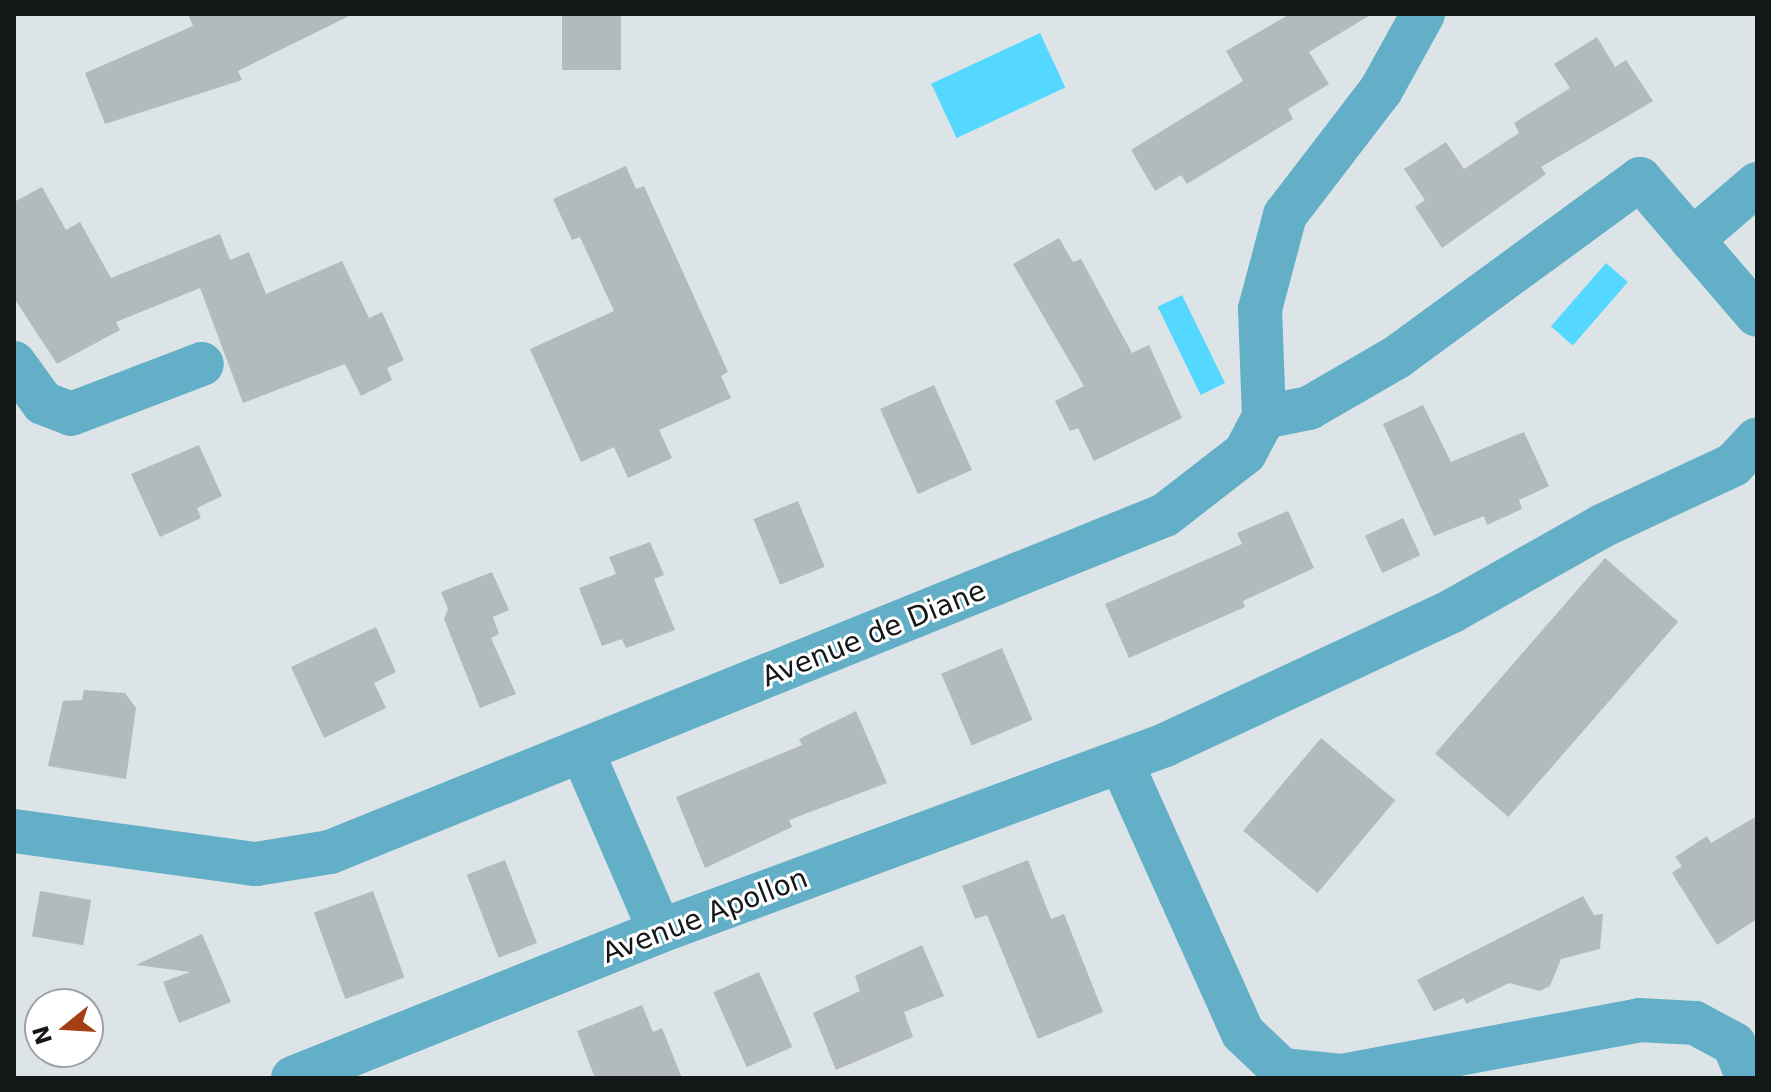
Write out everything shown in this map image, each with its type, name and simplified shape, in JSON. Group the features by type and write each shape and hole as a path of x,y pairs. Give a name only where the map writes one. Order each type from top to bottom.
{"street":[{"name":"Avenue de Diane","path":"14,831 256,864 330,852 1165,515 1245,453 1264,417 1260,309 1285,215 1381,90 1423,14"},
{"path":"1264,417 1309,408 1397,357 1640,179 1757,315"},
{"path":"1692,240 1757,184"},
{"path":"14,363 43,403 71,414 202,364"},
{"name":"Avenue Apollon","path":"293,1078 660,931 1121,762 1452,611 1602,526 1733,465 1757,439"},
{"path":"582,751 660,931"},
{"path":"1121,762 1243,1033 1282,1070 1341,1076 1639,1020 1695,1023 1746,1051"}],"water":[{"path":"1040,33 1065,87 957,138 931,84"},
{"path":"1606,263 1628,282 1573,345 1551,326"},
{"path":"1182,295 1225,383 1201,395 1158,307"}],"building":[{"path":"188,14 353,14 238,71 242,80 105,124 85,73 193,26"},
{"path":"562,14 621,14 621,70 562,70"},
{"path":"1290,14 1372,14 1309,52 1329,84 1288,109 1293,119 1187,184 1181,175 1155,191 1131,150 1243,81 1226,51"},
{"path":"1597,37 1615,67 1626,60 1653,101 1541,167 1546,174 1442,248 1415,207 1425,200 1404,169 1446,142 1464,169 1519,133 1514,123 1570,88 1554,64"},
{"path":"626,166 636,189 644,186 728,372 721,376 731,398 659,430 672,458 628,478 614,447 581,462 530,349 614,311 580,237 572,240 553,199"},
{"path":"42,187 66,230 80,222 111,278 220,234 230,260 249,252 266,294 342,261 369,318 382,312 404,360 387,368 392,380 361,396 345,364 243,403 200,288 116,322 120,330 57,364 14,298 14,202"},
{"path":"1059,238 1073,262 1081,259 1132,353 1149,345 1182,418 1094,461 1078,428 1070,431 1055,401 1084,386 1013,264"},
{"path":"934,385 972,470 918,494 880,409"},
{"path":"1423,405 1451,462 1524,432 1549,486 1519,500 1522,509 1487,525 1484,516 1434,536 1383,424"},
{"path":"199,445 222,496 197,508 201,518 160,537 131,474"},
{"path":"798,501 825,567 780,585 753,519"},
{"path":"1288,511 1314,568 1243,601 1245,607 1129,658 1105,604 1242,544 1237,533"},
{"path":"1403,518 1420,555 1382,573 1365,536"},
{"path":"650,542 664,575 654,579 675,630 626,648 622,639 602,646 579,588 616,574 609,557"},
{"path":"1605,558 1678,622 1508,817 1435,753"},
{"path":"492,572 509,610 493,617 499,634 491,638 516,694 480,708 444,619 448,609 441,592"},
{"path":"376,627 396,672 374,683 386,708 324,738 291,667"},
{"path":"1002,648 1032,720 972,746 941,674"},
{"path":"84,690 125,693 136,708 126,779 48,766 63,701 82,700"},
{"path":"856,711 887,783 789,820 792,827 705,868 676,797 802,745 799,739"},
{"path":"1321,738 1395,800 1318,893 1243,831"},
{"path":"1757,816 1757,919 1717,945 1672,873 1682,866 1675,857 1707,836 1711,843"},
{"path":"505,860 537,943 499,958 467,875"},
{"path":"1028,860 1051,919 1064,914 1103,1012 1038,1039 987,915 975,919 962,886"},
{"path":"40,891 91,900 83,945 32,936"},
{"path":"373,891 404,977 345,999 314,913"},
{"path":"1583,896 1594,915 1603,914 1600,949 1561,959 1550,986 1540,991 1509,983 1466,1004 1464,998 1434,1011 1417,980"},
{"path":"202,934 231,1002 179,1023 163,982 190,972 136,965"},
{"path":"922,945 944,996 904,1012 913,1037 836,1070 813,1013 860,991 855,976"},
{"path":"759,972 792,1047 747,1067 713,992"},
{"path":"642,1005 653,1032 662,1028 682,1078 595,1078 577,1031"}]}
